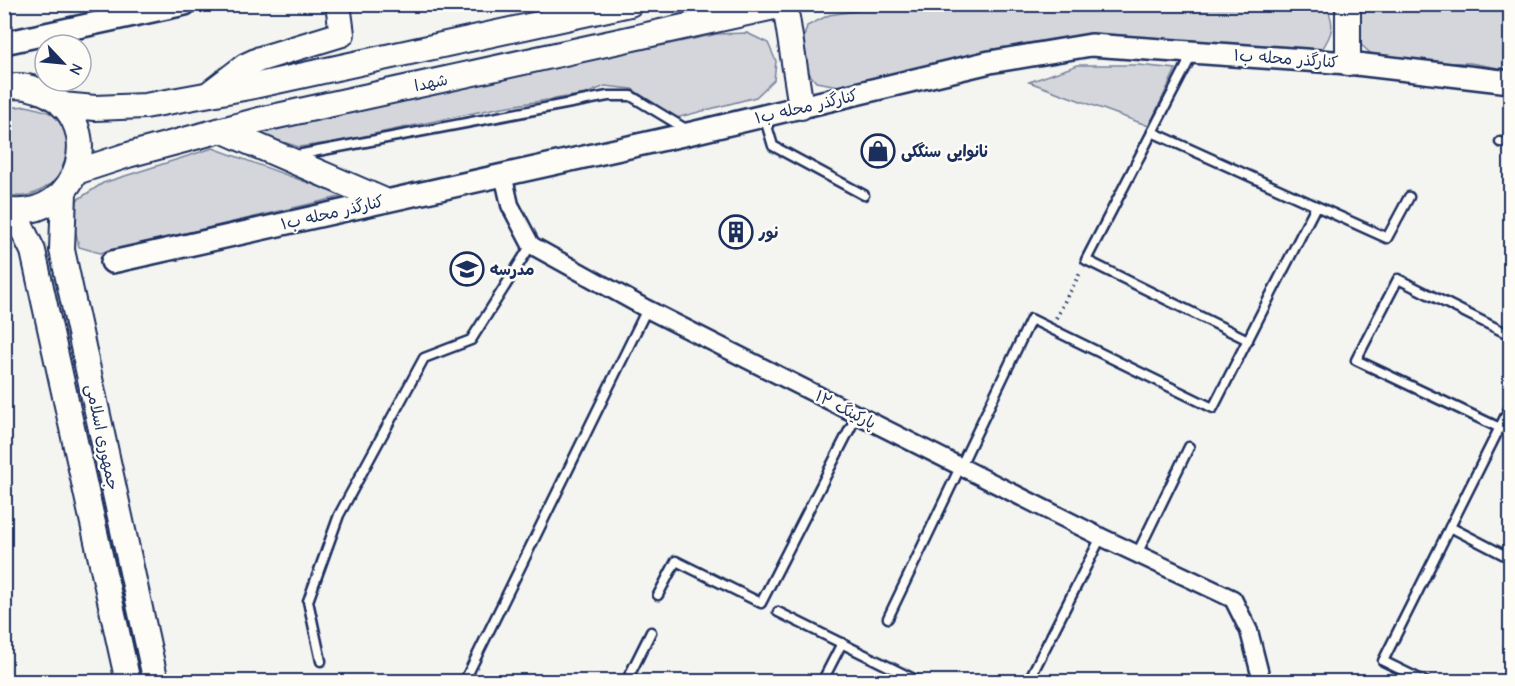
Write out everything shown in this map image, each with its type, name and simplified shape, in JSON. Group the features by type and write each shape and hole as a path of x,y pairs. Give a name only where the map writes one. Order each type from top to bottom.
{"main road":[{"path":"208,94 245,66 260,59 342,34 338,4"},
{"name":"شهدا","path":"62,105 95,108 145,106 630,4"},
{"path":"1348,4 1348,63"},
{"path":"787,5 801,106"},
{"name":"شهدا","path":"9,211 32,211 50,204 70,182 128,155 221,130 787,5"},
{"path":"4,88 29,87 47,93 62,105"},
{"name":"جمهوری اسلامی","path":"62,105 73,119 79,136 80,154 70,182 62,250 156,681"},
{"path":"221,130 383,200"},
{"name":"جمهوری اسلامی","path":"9,211 33,251 128,681"}],"street":[{"path":"4,43 177,5"},
{"name":"کنارگذر محله ب۱","path":"111,262 692,133 990,63 1092,45 1348,63 1510,82"},
{"path":"503,174 510,205 531,245"},
{"name":"پارکینگ ۱۲","path":"531,245 647,309 857,415 1101,537 1233,599 1250,631 1262,681"}],"lane":[{"path":"1193,51 1086,260 1248,340"},
{"path":"285,158 608,96 631,96 692,133"},
{"path":"764,116 772,146 864,195"},
{"path":"1152,132 1387,238 1409,197"},
{"path":"1500,142 1510,143"},
{"path":"888,618 1031,319 1213,408 1316,206"},
{"path":"321,661 308,601 339,515 424,358 471,340 531,245"},
{"path":"1500,428 1356,360 1398,279 1510,335"},
{"path":"464,681 647,309"},
{"path":"1426,681 1383,661 1510,407"},
{"path":"658,595 676,561 761,603 857,415"},
{"path":"1137,554 1190,447"},
{"path":"1450,527 1510,558"},
{"path":"1028,681 1101,537"},
{"path":"778,612 920,681"},
{"path":"626,681 651,632"},
{"path":"822,681 842,643"}],"path":[{"path":"1051,328 1086,260"}],"shaded area":[{"path":"676,4 741,5 679,17"},
{"path":"1325,4 1331,17 1332,28 1321,51 1150,39 845,87 816,82 806,69 802,56 807,26 829,15 894,5"},
{"path":"1361,5 1510,5 1510,70 1470,63 1380,62 1357,41 1356,16"},
{"path":"747,33 768,43 776,61 774,80 756,97 676,118 632,89 605,86 586,94 497,108 336,142 299,147 248,131 717,34"},
{"path":"1078,65 1138,65 1176,69 1149,126 1029,82"},
{"path":"26,106 50,113 65,128 69,143 68,158 61,172 51,184 37,192 21,196 5,194 5,108"},
{"path":"213,148 344,196 100,253 79,247 74,224 77,200 103,183"}],"place":[{"name":"نانوایی سنگکی","path":"878,151"},
{"name":"نور","path":"736,232"},
{"name":"مدرسه","path":"467,269"}]}
